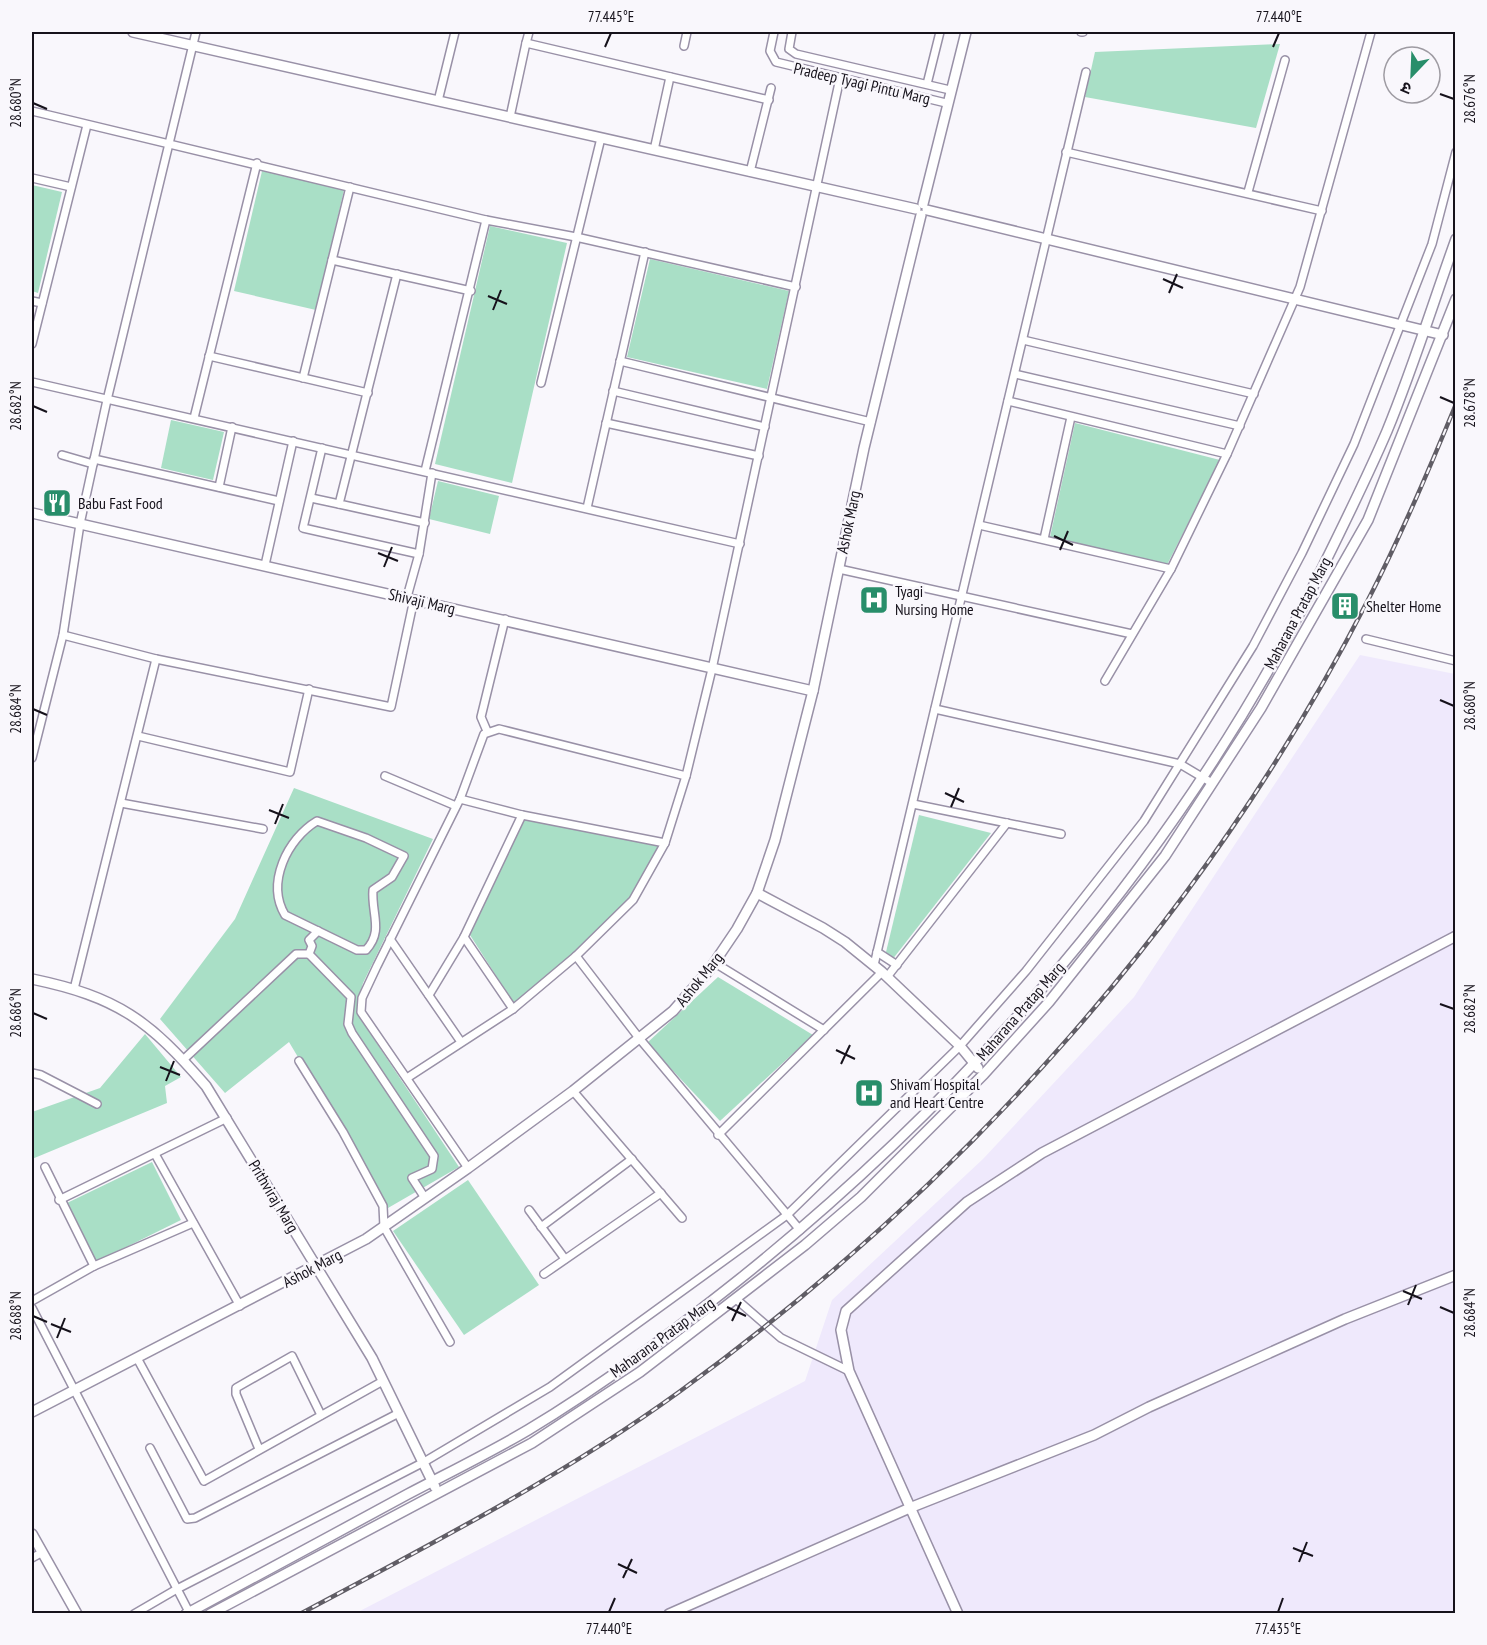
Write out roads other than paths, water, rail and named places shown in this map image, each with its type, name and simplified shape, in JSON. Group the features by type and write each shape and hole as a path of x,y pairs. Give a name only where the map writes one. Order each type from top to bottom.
{"street":[{"path":"133,32 922,210 1443,335"},
{"path":"32,758 63,634 81,524 107,400 196,32"},
{"path":"438,101 455,32"},
{"path":"510,117 529,32"},
{"path":"684,46 687,32"},
{"name":"Pradeep Tyagi Pintu Marg","path":"774,32 770,51 776,62 946,103"},
{"path":"792,32 789,49 796,54 950,90"},
{"path":"927,84 940,32"},
{"name":"Ashok Marg","path":"32,1412 75,1392 317,1266 384,1227 573,1090 674,1011 714,963 757,893 775,840 813,692 871,422 946,103 966,32"},
{"path":"1105,681 1171,569 1240,426 1295,298 1322,211 1371,32"},
{"path":"526,43 769,100"},
{"path":"1248,192 1285,60"},
{"path":"874,965 1086,72"},
{"path":"654,150 670,76"},
{"path":"407,1078 513,1009 576,956 633,900 665,843 686,776 712,669 840,78"},
{"path":"750,172 771,88"},
{"path":"32,111 257,163 486,220 576,237 796,287"},
{"path":"32,344 87,124"},
{"path":"541,383 601,138"},
{"path":"1066,152 1248,192 1322,211"},
{"path":"134,1614 177,1589 424,1462 550,1387 788,1215 960,1046 1092,890 1144,821 1253,646 1302,553 1353,444 1431,244 1455,152"},
{"path":"194,418 257,163"},
{"path":"32,178 71,187"},
{"path":"303,378 350,187"},
{"path":"63,634 156,659 391,707 425,523 429,472 486,220"},
{"name":"Maharana Pratap Marg","path":"188,1613 527,1430 643,1353 680,1327 800,1230 908,1132 974,1064 1038,991 1153,847 1202,775 1305,602 1388,427 1455,239"},
{"path":"587,508 645,252"},
{"path":"332,260 471,291"},
{"path":"339,504 397,274"},
{"name":"Maharana Pratap Marg","path":"210,1614 532,1443 640,1372 736,1299 861,1197 984,1074 1113,923 1165,855 1317,612 1368,520 1443,335 1455,299"},
{"path":"32,301 42,303"},
{"path":"1023,340 1254,394"},
{"path":"209,357 368,393"},
{"path":"620,361 871,422"},
{"path":"1015,374 1240,426"},
{"path":"32,382 740,543"},
{"path":"614,391 765,427"},
{"path":"1008,401 1227,454"},
{"path":"1044,539 1071,417"},
{"path":"606,423 759,456"},
{"path":"219,488 232,427"},
{"path":"265,566 293,441"},
{"path":"322,448 303,528 419,554"},
{"path":"62,455 279,501"},
{"path":"311,498 425,523"},
{"name":"Shivaji Marg","path":"32,513 504,619 813,692"},
{"path":"979,525 1171,569"},
{"path":"839,569 1132,634"},
{"path":"468,1168 361,1012 362,998 458,803 487,731 481,717 504,619"},
{"path":"1366,639 1455,662"},
{"path":"74,989 156,659"},
{"path":"138,736 290,772 309,689"},
{"path":"935,709 1180,764 1212,783"},
{"path":"487,731 499,729 686,776"},
{"path":"385,776 458,803 665,843"},
{"path":"121,803 263,829"},
{"path":"913,804 1061,834"},
{"path":"429,995 464,937 522,815"},
{"path":"317,821 366,838 404,856 392,877 373,890 377,925 373,942 366,950 357,950 318,931 285,915 279,904 276,888 282,861 305,828 317,821"},
{"path":"718,1135 824,1030 897,965 1007,823"},
{"path":"757,893 824,928 874,965 960,1046 984,1074"},
{"path":"309,954 312,946 309,940 318,931"},
{"path":"958,1614 912,1507 849,1371 841,1330 846,1311 967,1202 1042,1153 1455,936"},
{"path":"464,937 513,1009"},
{"path":"390,939 461,1042"},
{"path":"877,952 897,965"},
{"path":"183,1060 296,954 309,954 351,997 348,1024 352,1033 434,1156 432,1169 412,1178 425,1198"},
{"path":"576,956 718,1135 800,1230"},
{"path":"714,963 824,1030"},
{"name":"Prithviraj Marg","path":"32,979 74,989 136,1017 183,1060 206,1086 317,1266 383,1381 438,1493"},
{"path":"299,1060 343,1132 383,1206 384,1227 450,1342"},
{"path":"32,1073 41,1075 97,1104"},
{"path":"573,1090 682,1218"},
{"path":"59,1200 227,1118"},
{"path":"155,1154 240,1306"},
{"path":"541,1227 632,1159"},
{"path":"45,1167 59,1200 94,1266"},
{"path":"544,1274 661,1193"},
{"path":"529,1210 565,1259"},
{"path":"32,1301 94,1266 193,1223"},
{"path":"669,1614 912,1507 1094,1435 1149,1407 1345,1319 1455,1275"},
{"path":"736,1299 781,1338 849,1371"},
{"path":"32,1308 188,1613"},
{"path":"259,1449 236,1394 236,1388 291,1356 321,1415"},
{"path":"137,1358 204,1481 383,1381"},
{"path":"150,1448 187,1519 195,1518 399,1413"},
{"path":"32,1534 77,1614"},
{"path":"32,1558 41,1553"}],"railway":[{"path":"300,1614 541,1482 679,1392 784,1311 884,1225 980,1133 1070,1036 1154,934 1232,827 1304,716 1368,600 1392,552 1456,404"}],"place":[{"name":"Babu Fast Food","path":"57,503"},
{"name":"Tyagi Nursing Home","path":"874,600"},
{"name":"Shelter Home","path":"1345,606"},
{"name":"Shivam Hospital and Heart Centre","path":"869,1093"}]}
